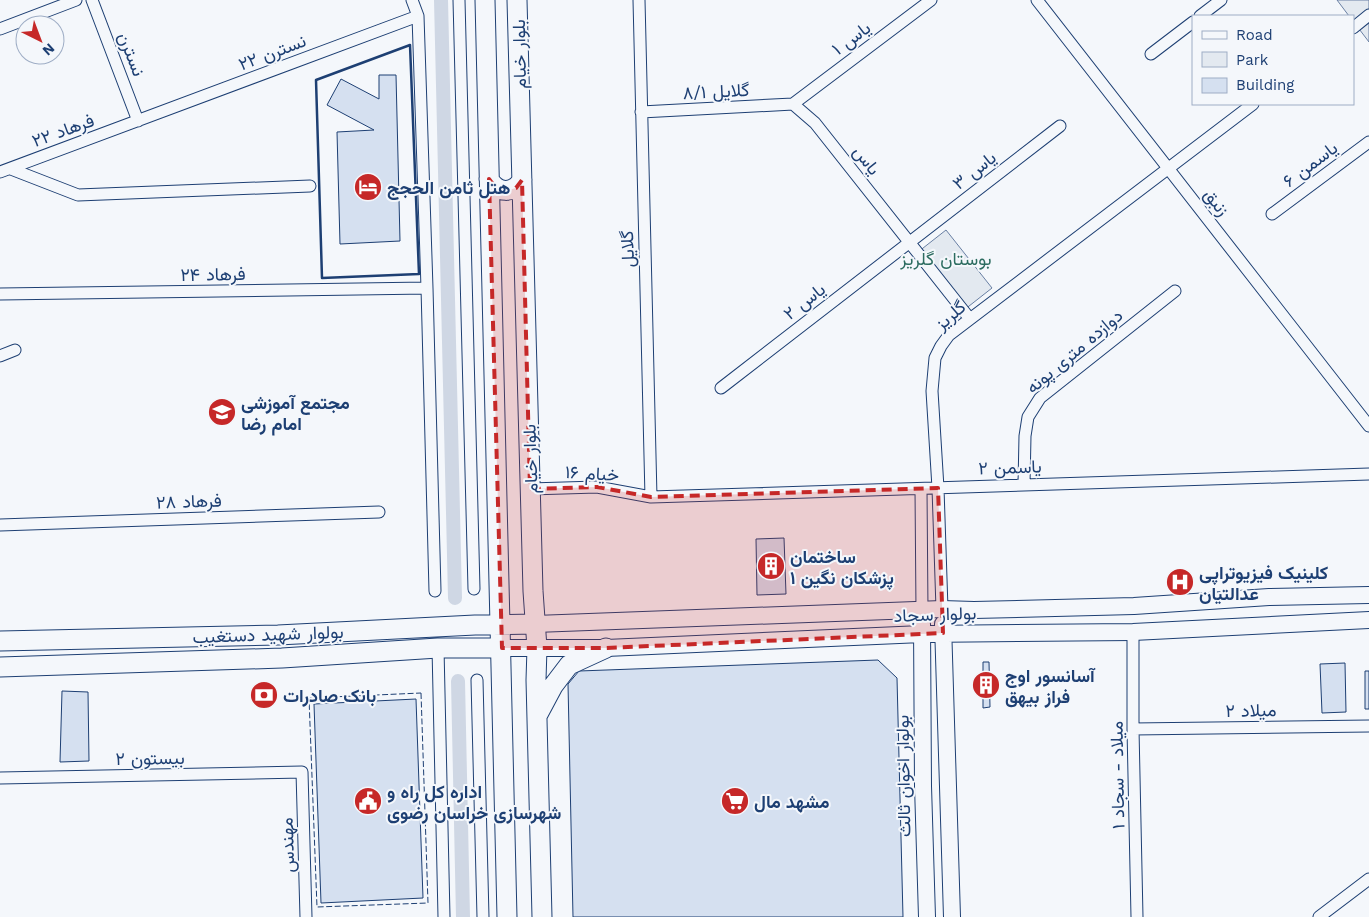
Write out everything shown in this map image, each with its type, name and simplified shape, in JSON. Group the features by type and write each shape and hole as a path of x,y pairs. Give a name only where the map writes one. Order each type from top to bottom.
{"main road":[{"name":"بلوار خیام","path":"485,0 507,917"},
{"name":"بلوار خیام","path":"517,0 530,489 537,648 542,917"},
{"path":"490,179 495,188 506,191 516,188 522,180"},
{"name":"بولوار سجاد","path":"535,624 942,610 1124,606 1269,597 1369,595"},
{"path":"942,610 952,917"},
{"name":"بولوار اخوان ثالث","path":"922,611 923,786 927,917"},
{"name":"بولوار سجاد","path":"502,648 606,648 943,633 1133,632 1369,620"},
{"name":"بولوار شهید دستغیب","path":"0,641 278,635 535,624"},
{"name":"بولوار شهید دستغیب","path":"0,667 282,658 438,648 502,648"},
{"path":"537,717 553,686 569,665 606,648"}],"street":[{"path":"0,29 76,0"},
{"name":"نسترن","path":"92,0 138,121"},
{"path":"412,0 418,16 435,591"},
{"path":"459,0 474,590"},
{"name":"گلایل","path":"638,0 651,497"},
{"name":"یاس ۱","path":"793,104 931,0"},
{"name":"زنبق","path":"1037,0 1369,426"},
{"path":"1201,15 1222,0"},
{"path":"1354,27 1369,15"},
{"name":"نسترن ۲۲","path":"138,121 418,16"},
{"path":"1151,54 1192,23"},
{"name":"گلایل ۸/۱","path":"641,112 793,104"},
{"name":"یاس","path":"793,104 815,123 970,319"},
{"name":"گلریز","path":"942,610 938,488 932,391 935,358 941,346 949,335 1252,105"},
{"name":"فرهاد ۲۲","path":"5,170 138,121"},
{"name":"یاس ۳","path":"909,242 1060,126"},
{"name":"یاسمن ۶","path":"1272,214 1369,142"},
{"path":"5,170 78,195 310,186"},
{"name":"یاس ۲","path":"721,388 909,242"},
{"name":"فرهاد ۲۴","path":"0,294 427,288"},
{"name":"دوازده متری پونه","path":"1024,484 1025,436 1028,417 1040,398 1175,290"},
{"path":"0,356 16,350"},
{"name":"یاسمن ۲","path":"651,497 1369,474"},
{"name":"خیام ۱۶","path":"530,489 597,487 651,497"},
{"path":"921,488 922,611"},
{"name":"فرهاد ۲۸","path":"0,525 379,512"},
{"name":"میلاد - سجاد ۱","path":"1133,632 1137,917"},
{"path":"438,648 444,917"},
{"path":"477,680 483,917"},
{"name":"میلاد ۲","path":"1133,729 1369,726"},
{"name":"بیستون ۲","path":"0,778 302,772"},
{"name":"مهندس","path":"302,772 306,917"},
{"path":"1319,917 1369,879"}],"highlighted area":[{"path":"489,179 495,187 505,191 516,188 522,180 530,489 597,487 651,497 938,488 943,633 606,648 502,648"}],"green space":[{"path":"1337,0 1369,0 1369,42 1354,22 1354,15 1348,15"},
{"name":"بوستان گلریز","path":"946,230 992,288 964,310 918,252"}],"building":[{"name":"هتل ثامن الحجج","path":"379,75 396,75 400,241 340,244 337,132 374,130 327,105 341,79 379,99"},
{"name":"ساختمان پزشکان نگین ۱","path":"784,538 786,594 757,595 756,539"},
{"name":"مشهد مال","path":"878,660 897,678 903,917 573,917 568,684 579,671"},
{"name":"آسانسور اوج فراز بیهق","path":"983,662 989,662 990,707 983,708"},
{"path":"1345,663 1346,712 1322,713 1320,664"},
{"path":"1365,671 1369,671 1369,709 1365,709"},
{"path":"62,691 88,692 89,761 60,762"},
{"name":"اداره کل راه و شهرسازی خراسان رضوی","path":"416,699 423,898 321,903 314,704"}],"waterway":[{"path":"441,0 455,598"},
{"path":"458,681 463,917"}],"fence":[{"path":"421,693 428,903 317,907 309,698 421,693"}],"wall":[{"path":"410,45 419,274 322,278 316,80 410,45"}],"place":[{"name":"هتل ثامن الحجج","path":"368,187"},
{"name":"مجتمع آموزشی امام رضا","path":"222,412"},
{"name":"ساختمان پزشکان نگین ۱","path":"771,566"},
{"name":"کلینیک فیزیوتراپی عدالتیان","path":"1180,582"},
{"name":"آسانسور اوج فراز بیهق","path":"986,685"},
{"name":"بانک صادرات","path":"264,695"},
{"name":"اداره کل راه و شهرسازی خراسان رضوی","path":"368,801"},
{"name":"مشهد مال","path":"735,801"}]}
